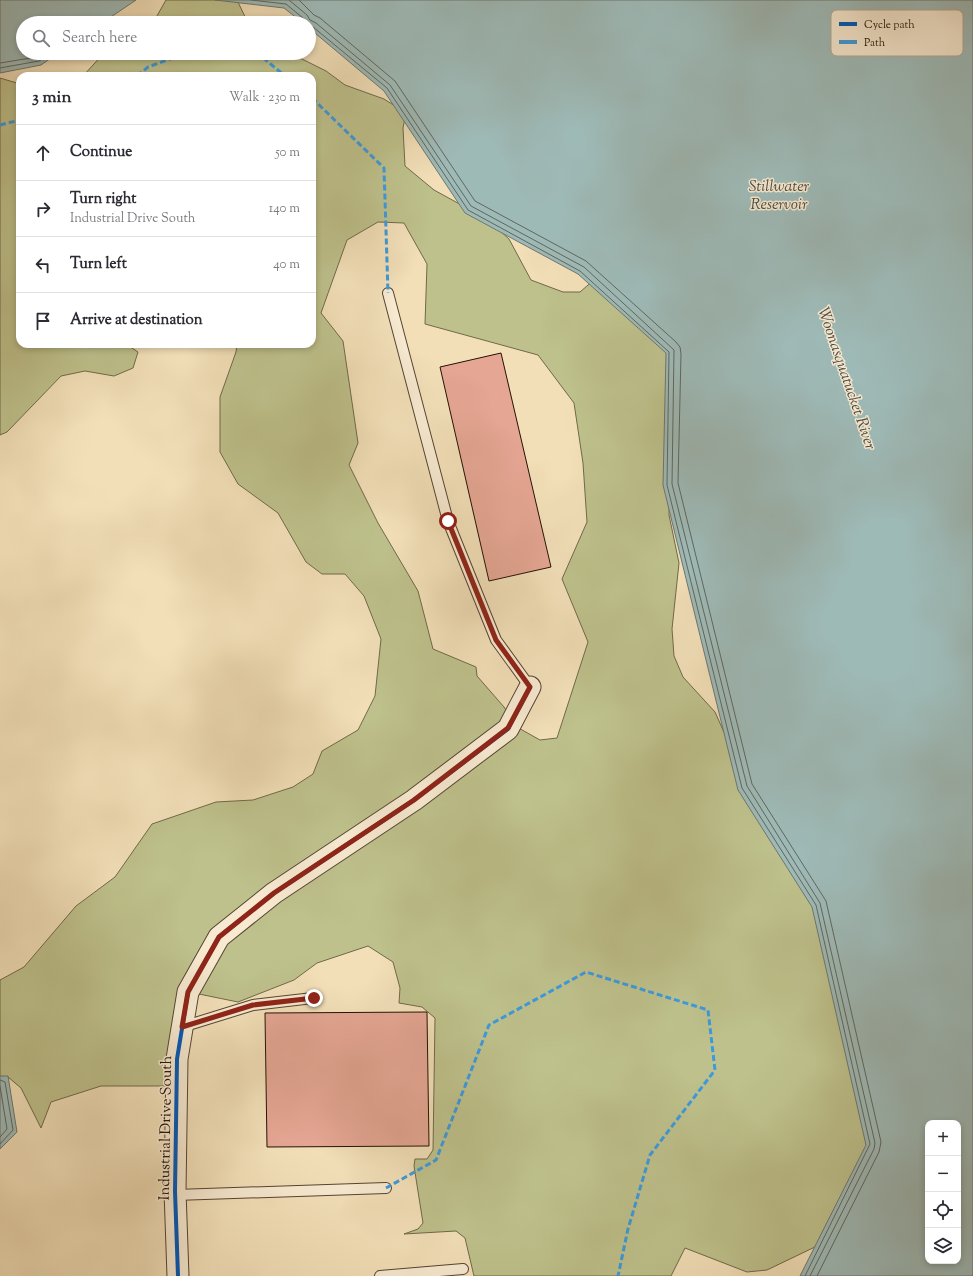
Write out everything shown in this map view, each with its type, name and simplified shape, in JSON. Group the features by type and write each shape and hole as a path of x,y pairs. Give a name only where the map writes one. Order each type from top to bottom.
{"street":[{"name":"Industrial Drive South","path":"178,1276 175,1195 177,1059 188,992 219,937 274,893 414,800 508,728 530,687"}],"lane":[{"path":"388,293 448,521 496,640 530,687"},
{"path":"182,1027 253,1005 314,998"},
{"path":"175,1195 386,1188"},
{"path":"380,1276 463,1269"}],"green space":[{"path":"166,0 237,0 245,16 157,16"},
{"path":"98,60 304,60 326,71 345,85 384,99 406,113 403,128 405,166 434,190 487,219 509,239 531,280 563,292 580,292 602,273 695,376 670,474 669,515 679,563 672,629 674,656 683,677 715,712 727,739 780,828 779,854 809,894 863,972 869,1221 767,1270 747,1272 685,1248 671,1276 474,1276 465,1238 456,1231 404,1234 418,1229 423,1223 414,1166 415,1159 427,1159 433,1150 435,1018 422,1007 399,1003 400,988 393,962 368,946 317,963 294,980 238,1002 194,993 176,1086 101,1086 51,1102 41,1128 21,1088 8,1077 0,1077 0,980 24,967 76,906 115,877 152,824 216,802 253,800 293,787 313,774 322,751 358,730 375,696 381,639 364,596 345,574 322,574 306,562 278,513 238,484 220,452 220,397 236,348 316,348 316,72 87,72","holes":["378,222 404,223 427,264 425,324 538,355 574,403 583,463 587,522 562,579 588,642 557,738 540,740 515,726 504,707 477,676 476,667 433,649 418,591 378,523 349,465 358,443 343,341 321,313 347,240"]},
{"path":"0,78 16,83 16,348 132,348 138,352 133,368 114,376 85,371 61,376 7,432 0,435"}],"water":[{"path":"0,0 136,0 112,16 16,16 16,60 48,60 41,65 0,73"},
{"name":"Stillwater Reservoir","path":"215,0 973,0 973,1276 800,1276 866,1145 812,907 738,790 663,485 666,353 578,274 465,213 384,91 316,34 316,16 294,16 284,8"},
{"path":"0,1076 8,1076 17,1132 0,1149"}],"building":[{"path":"501,353 551,567 489,581 440,367"},
{"path":"427,1012 429,1146 267,1147 265,1013"}],"marked path":[{"path":"142,72 148,67 168,60"},
{"path":"266,60 280,72"},
{"path":"316,102 384,168 388,293"},
{"path":"0,125 16,121"},
{"path":"386,1188 436,1160 489,1025 586,972 708,1010 715,1070 650,1155 628,1229 618,1276"}],"cycle path":[{"path":"178,1276 175,1191 177,1059 188,992 219,937 274,893 414,800 508,729 530,687"}],"route":[{"path":"314,998 253,1005 182,1027 188,992 219,937 274,893 414,800 508,728 530,687 496,640 448,521"}],"water label":[{"name":"Woonasquatucket River","path":"848,378"}]}
